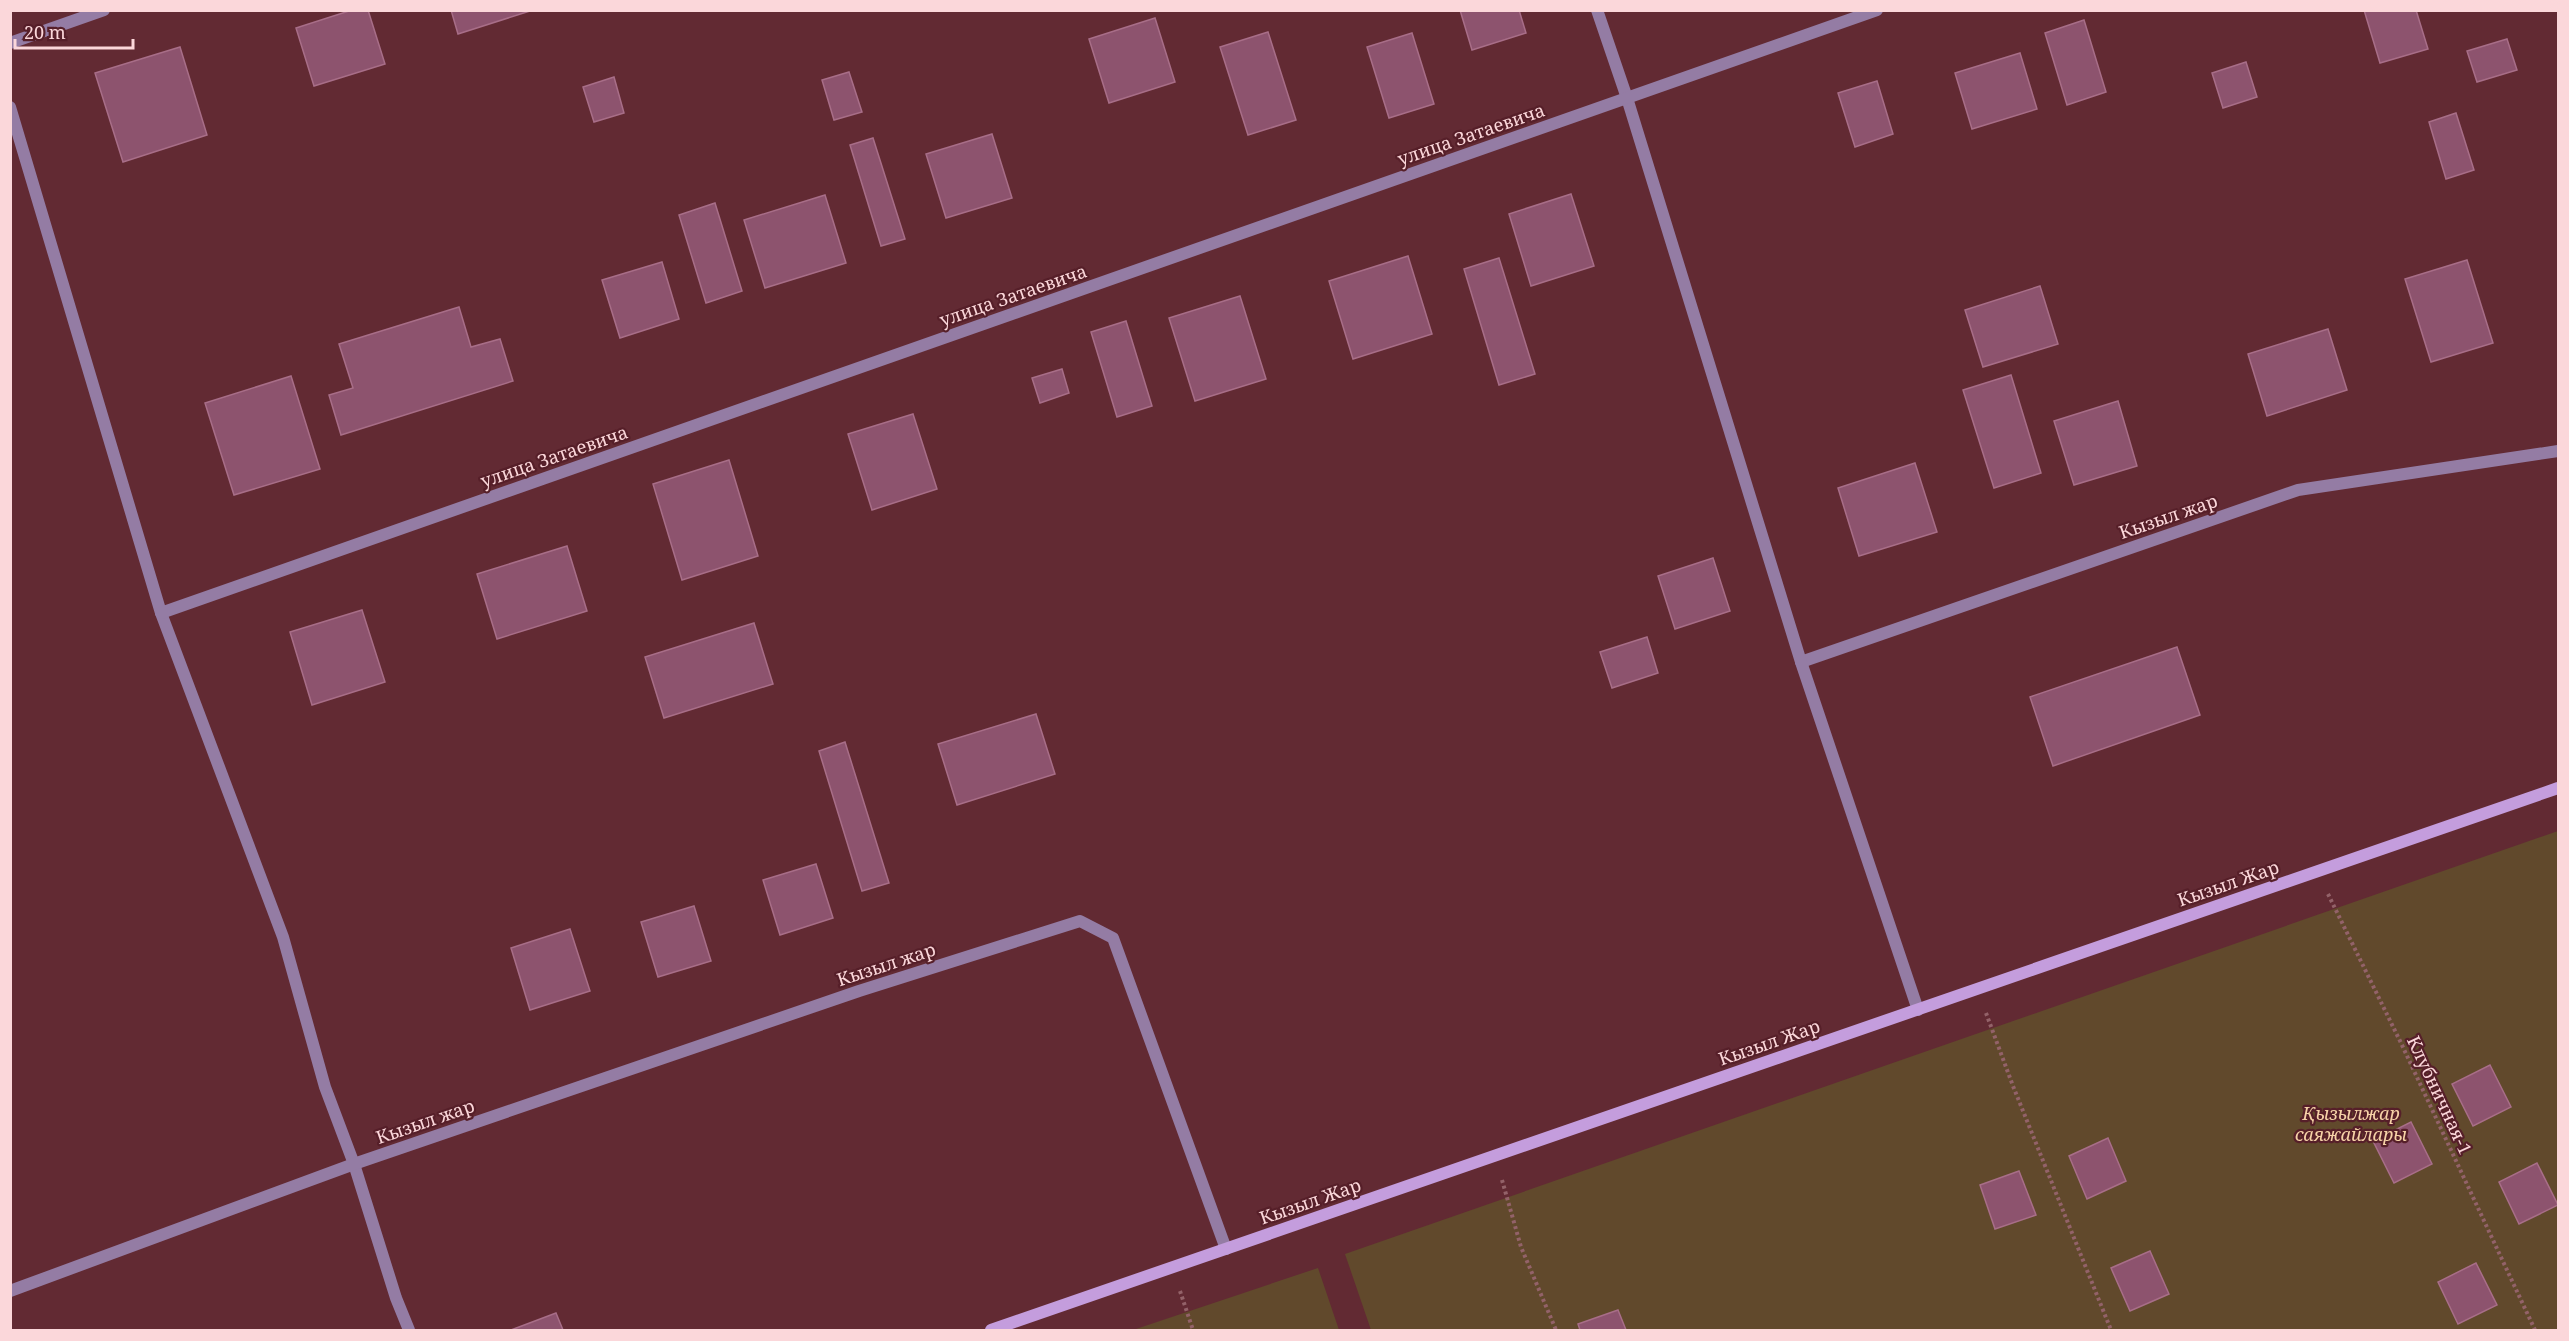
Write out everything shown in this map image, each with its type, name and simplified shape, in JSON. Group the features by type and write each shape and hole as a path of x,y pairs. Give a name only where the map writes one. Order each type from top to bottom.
{"main road":[{"name":"Кызыл Жар","path":"991,1330 2559,788"}],"street":[{"path":"10,43 104,10"},
{"path":"1597,10 1627,98 1801,662 1918,1010"},
{"name":"улица Затаевича","path":"160,613 1877,10"},
{"path":"10,107 160,613 283,937 325,1087 354,1164 396,1298 409,1330"},
{"name":"Кызыл жар","path":"1801,662 2298,490 2559,451"},
{"name":"Кызыл жар","path":"10,1291 354,1164 859,991 1080,921 1113,938 1226,1249"}],"path":[{"name":"Клубничная-1","path":"2317,872 2401,1043 2535,1330"},
{"path":"1978,989 2013,1086 2110,1330"},
{"path":"1496,1156 1521,1247 1556,1330"},
{"path":"1173,1268 1193,1330"}],"green space":[{"name":"Қызылжар саяжайлары","path":"2558,831 2558,1330 1371,1330 1345,1254"},
{"path":"1318,1268 1339,1330 1133,1330"}],"building":[{"path":"352,10 368,10 385,64 314,86 296,28"},
{"path":"451,10 533,10 458,34"},
{"path":"1460,10 1519,10 1526,33 1472,50"},
{"path":"2364,10 2416,10 2428,49 2380,63"},
{"path":"1155,18 1175,82 1109,103 1089,39"},
{"path":"2084,20 2106,92 2067,105 2045,33"},
{"path":"1268,32 1296,120 1248,135 1220,47"},
{"path":"1412,33 1434,104 1389,118 1367,47"},
{"path":"2507,39 2517,70 2477,82 2467,51"},
{"path":"180,47 207,135 123,162 95,73"},
{"path":"2020,53 2037,109 1972,129 1955,73"},
{"path":"2246,62 2257,97 2223,108 2212,73"},
{"path":"849,72 862,112 834,120 822,80"},
{"path":"614,77 624,113 594,122 583,87"},
{"path":"1877,81 1893,134 1855,147 1838,93"},
{"path":"2456,113 2474,170 2446,179 2429,122"},
{"path":"992,134 1012,198 946,218 926,154"},
{"path":"873,138 905,239 881,246 850,145"},
{"path":"1571,194 1594,266 1531,286 1509,214"},
{"path":"825,195 846,263 765,288 744,220"},
{"path":"715,203 742,291 706,303 679,215"},
{"path":"1408,256 1432,334 1353,359 1329,281"},
{"path":"1499,258 1535,374 1499,385 1464,269"},
{"path":"2467,260 2493,343 2431,362 2405,279"},
{"path":"662,262 679,319 620,338 602,280"},
{"path":"2040,286 2058,344 1983,367 1965,310"},
{"path":"1240,296 1266,379 1195,401 1169,318"},
{"path":"459,307 471,347 500,339 513,381 341,435 329,395 353,388 339,344"},
{"path":"1126,321 1152,406 1117,417 1091,332"},
{"path":"2328,329 2347,390 2267,416 2248,354"},
{"path":"1062,369 1069,393 1040,403 1032,378"},
{"path":"2011,375 2041,473 1994,488 1963,390"},
{"path":"291,376 320,469 234,495 205,403"},
{"path":"2118,401 2137,466 2074,485 2054,421"},
{"path":"913,414 937,489 872,510 848,434"},
{"path":"729,460 758,556 682,580 653,484"},
{"path":"1915,463 1937,532 1859,556 1838,488"},
{"path":"567,546 587,611 497,639 477,574"},
{"path":"1713,558 1730,611 1675,629 1658,576"},
{"path":"362,610 385,682 312,705 290,632"},
{"path":"754,623 773,684 664,718 645,657"},
{"path":"1647,637 1658,673 1612,688 1600,652"},
{"path":"2177,647 2200,715 2053,766 2030,697"},
{"path":"1036,714 1055,774 957,805 938,744"},
{"path":"845,742 889,883 862,891 819,751"},
{"path":"816,864 833,918 780,935 763,880"},
{"path":"694,906 711,961 658,977 641,922"},
{"path":"570,929 590,991 530,1010 511,948"},
{"path":"2490,1065 2511,1107 2473,1126 2452,1084"},
{"path":"2411,1122 2432,1164 2394,1183 2373,1141"},
{"path":"2108,1138 2126,1181 2087,1199 2069,1156"},
{"path":"2537,1163 2558,1205 2519,1224 2499,1182"},
{"path":"2019,1171 2036,1215 1995,1229 1980,1185"},
{"path":"2150,1251 2169,1294 2130,1311 2111,1268"},
{"path":"2476,1263 2497,1305 2458,1324 2438,1282"},
{"path":"1618,1310 1626,1330 1580,1330 1578,1324"},
{"path":"556,1313 563,1330 511,1330"}]}
